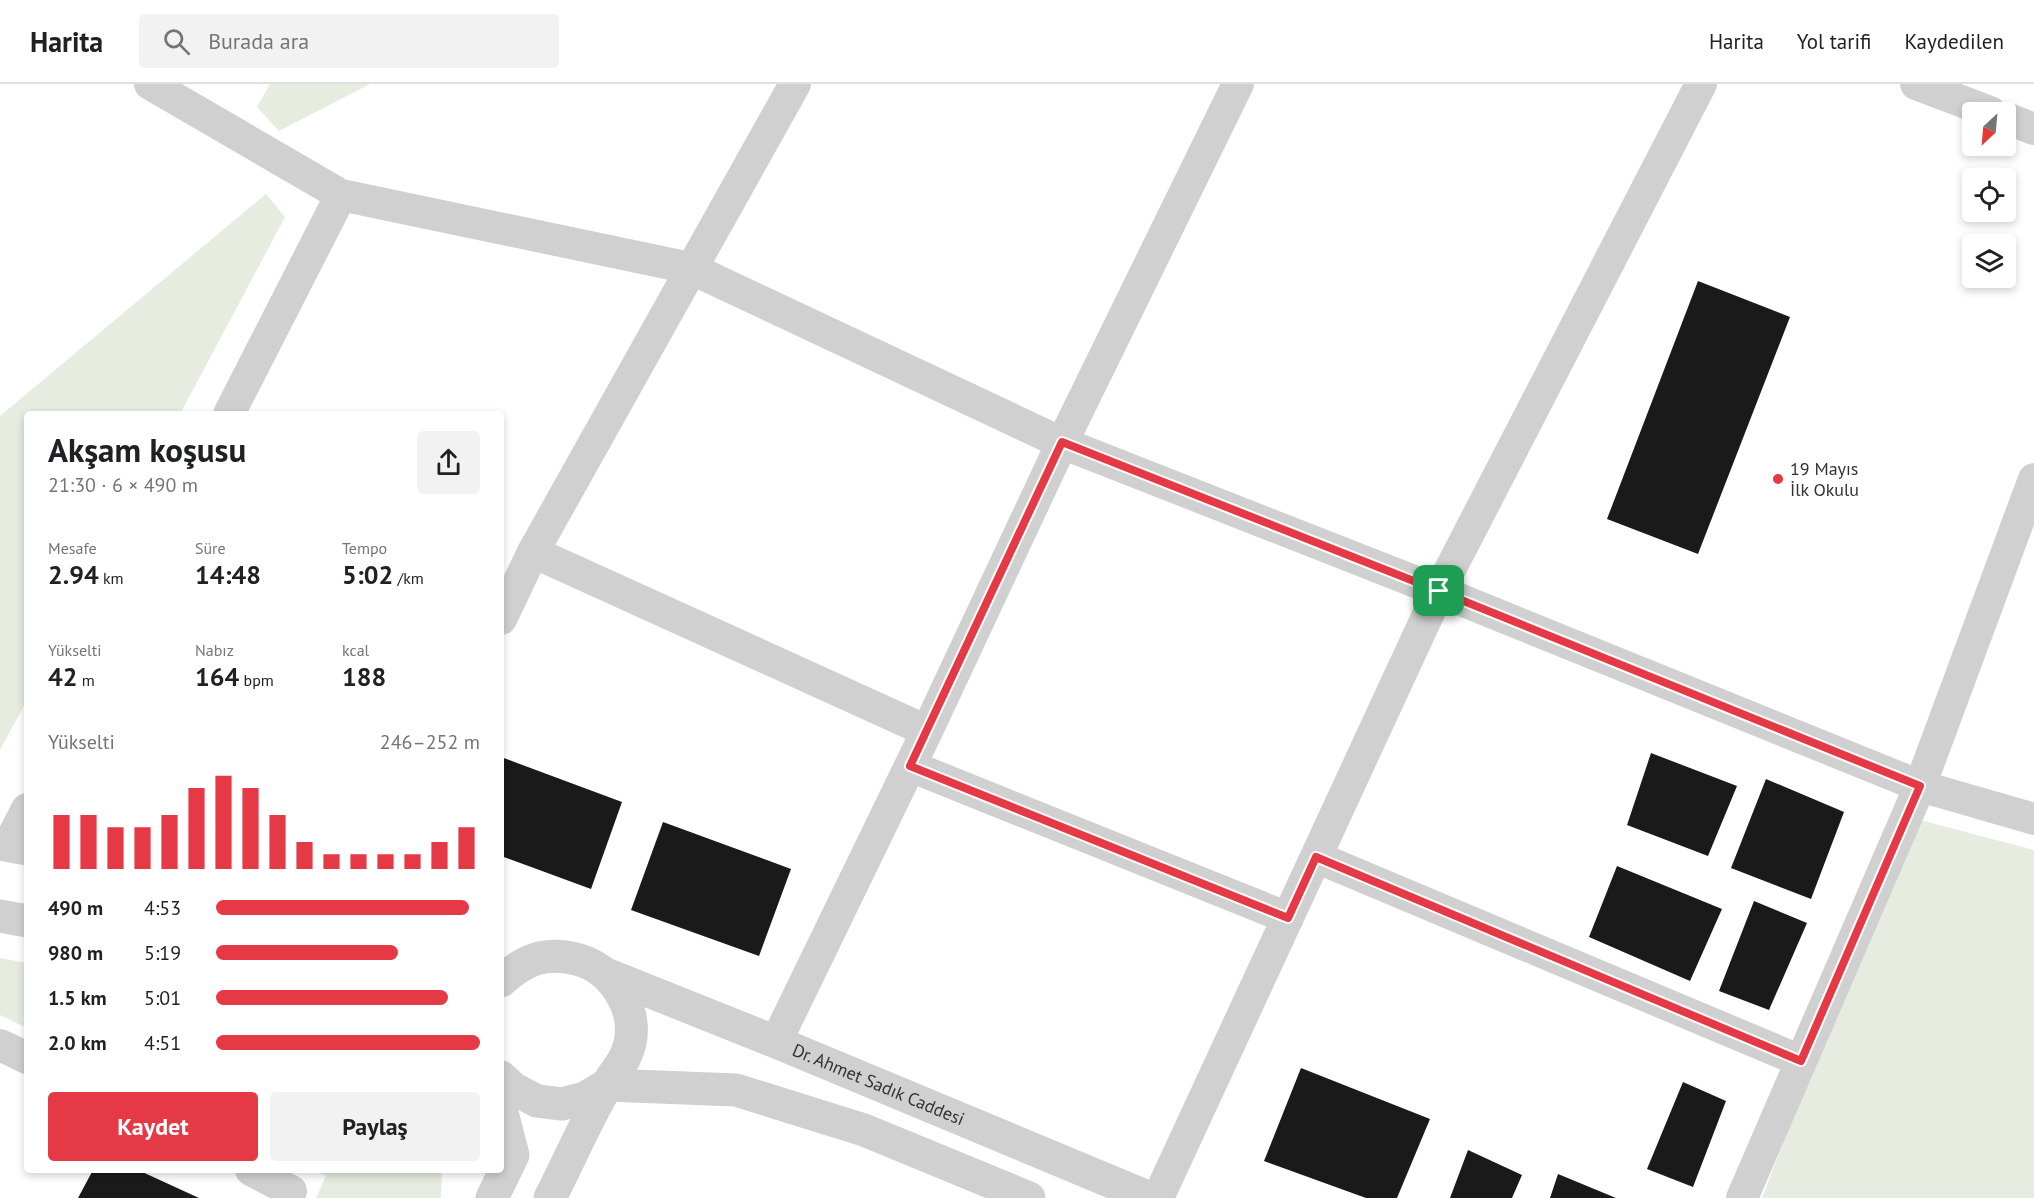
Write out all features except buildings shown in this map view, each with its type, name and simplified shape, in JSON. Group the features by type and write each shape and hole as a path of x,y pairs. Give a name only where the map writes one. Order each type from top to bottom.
{"street":[{"path":"150,84 341,195 690,268 1062,442 1439,591 1920,786 2034,819"},
{"path":"504,613 533,552 795,84"},
{"path":"776,1042 927,731 1062,442 1238,84"},
{"path":"1158,1198 1439,591 1701,84"},
{"path":"1916,84 1964,102"},
{"path":"2016,122 2034,129"},
{"path":"231,411 341,195"},
{"path":"1742,1198 1920,786 2034,479"},
{"path":"533,552 927,731"},
{"path":"910,766 1288,918"},
{"path":"12,846 24,816"},
{"path":"1316,857 1801,1061"},
{"path":"0,916 24,920"},
{"path":"504,951 537,958"},
{"name":"Dr. Ahmet Sadık Caddesi","path":"537,958 561,955 585,961 606,974 776,1042 1150,1198"},
{"path":"504,978 515,968 537,958"},
{"path":"550,1198 607,1085 622,1065 630,1042 630,1016 622,993 606,974"},
{"path":"0,1045 24,1057"},
{"path":"504,1080 514,1089 537,1101 562,1104 585,1098 607,1085 736,1090 864,1130 1029,1198"},
{"path":"492,1198 513,1155 504,1120"},
{"path":"257,1173 291,1191 288,1198"}],"shaded area":[{"path":"270,84 370,84 279,131 257,107"},
{"path":"266,194 285,217 182,411 24,411 24,706 0,750 0,416"},
{"path":"1920,820 2034,850 2034,1198 1762,1198 1903,832"},
{"path":"0,958 24,962 24,1027 0,1015"},
{"path":"320,1173 442,1173 441,1198 316,1198 326,1176"}],"place":[{"name":"19 Mayıs İlk Okulu","path":"1778,479"}],"route":[{"path":"1062,442 1439,591 1920,786 1801,1061 1316,857 1288,918 910,766 1062,442"}]}
